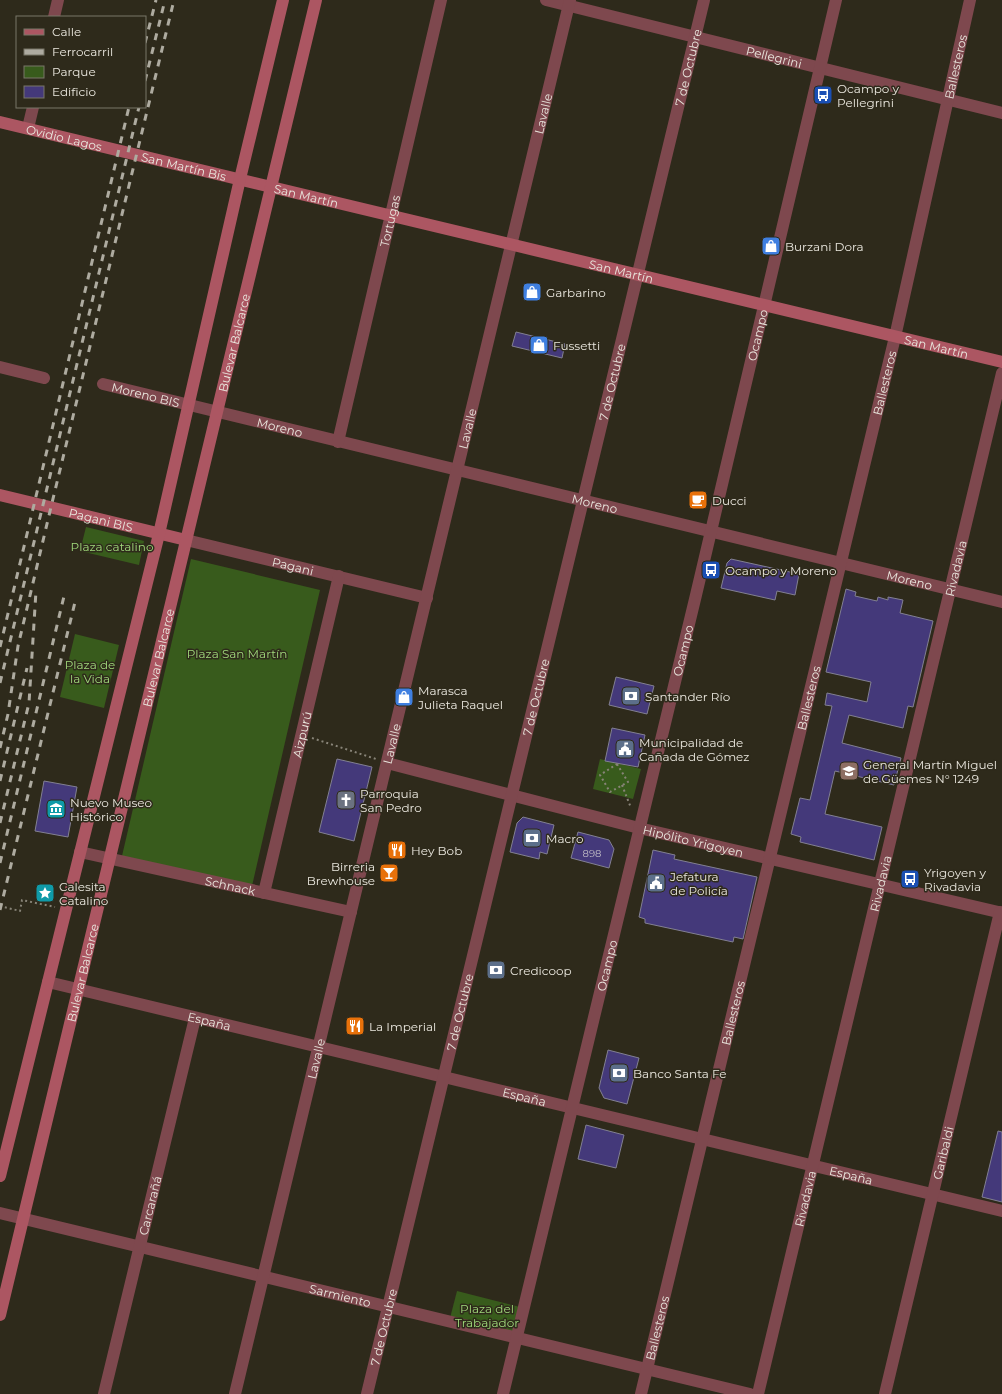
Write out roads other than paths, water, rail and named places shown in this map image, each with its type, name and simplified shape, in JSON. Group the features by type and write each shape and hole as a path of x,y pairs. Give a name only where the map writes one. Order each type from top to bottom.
{"main road":[{"path":"0,1176 159,534 240,179 283,0"},
{"name":"Bulevar Balcarce","path":"0,1315 316,0"},
{"name":"Ovidio Lagos","path":"0,122 128,152"},
{"name":"San Martín Bis","path":"128,152 240,179"},
{"name":"San Martín","path":"240,179 1002,362"},
{"name":"Pagani BIS","path":"0,495 159,534"},
{"name":"Pagani","path":"159,534 186,540"}],"street":[{"path":"54,16 58,0"},
{"name":"Tortugas","path":"338,442 441,0"},
{"name":"Pellegrini","path":"546,0 570,3 695,37 1002,113"},
{"name":"7 de Octubre","path":"367,1394 704,0"},
{"name":"Ocampo","path":"503,1394 711,532 836,0"},
{"name":"Ballesteros","path":"641,1394 894,336 970,0"},
{"name":"Lavalle","path":"235,1394 570,3"},
{"path":"28,128 33,108"},
{"path":"0,367 44,378"},
{"name":"Rivadavia","path":"758,1394 1002,373"},
{"name":"Moreno BIS","path":"103,384 188,406"},
{"name":"Moreno","path":"188,406 1002,602"},
{"name":"Pagani","path":"186,540 427,598"},
{"name":"Aizpurú","path":"264,893 339,576"},
{"name":"Hipólito Yrigoyen","path":"387,762 639,828 1001,912"},
{"name":"Schnack","path":"80,852 351,912"},
{"name":"Garibaldi","path":"885,1394 1001,912"},
{"name":"España","path":"48,982 1002,1211"},
{"name":"Carcarañá","path":"104,1394 195,1018"},
{"name":"Sarmiento","path":"0,1213 750,1394"}],"railway":[{"path":"146,39 156,0"},
{"path":"146,77 165,0"},
{"path":"0,748 8,714 18,646 174,0"},
{"path":"0,647 129,108"},
{"path":"0,683 139,108"},
{"path":"0,823 29,703 36,591"},
{"path":"0,863 65,592"},
{"path":"0,910 76,598"},
{"path":"0,781 27,668"}],"place":[{"name":"Ocampo y Pellegrini","path":"823,95"},
{"name":"Burzani Dora","path":"771,246"},
{"name":"Garbarino","path":"532,292"},
{"name":"Fussetti","path":"539,345"},
{"name":"Ducci","path":"698,500"},
{"name":"Ocampo y Moreno","path":"711,570"},
{"name":"Santander Río","path":"631,696"},
{"name":"Marasca Julieta Raquel","path":"404,697"},
{"name":"Municipalidad de Cañada de Gómez","path":"625,749"},
{"name":"General Martín Miguel de Güemes N° 1249","path":"849,771"},
{"name":"Parroquia San Pedro","path":"346,800"},
{"name":"Nuevo Museo Histórico","path":"56,809"},
{"name":"Macro","path":"532,838"},
{"name":"Hey Bob","path":"397,850"},
{"name":"Birreria Brewhouse","path":"389,873"},
{"name":"Yrigoyen y Rivadavia","path":"910,879"},
{"name":"Jefatura de Policía","path":"656,883"},
{"name":"Calesita Catalino","path":"45,893"},
{"name":"Credicoop","path":"496,970"},
{"name":"La Imperial","path":"355,1026"},
{"name":"Banco Santa Fe","path":"619,1073"}],"park label":[{"name":"Plaza catalino","path":"112,546"},
{"name":"Plaza San Martín","path":"237,653"},
{"name":"Plaza de la Vida","path":"90,671"},
{"name":"Plaza del Trabajador","path":"487,1315"}]}
